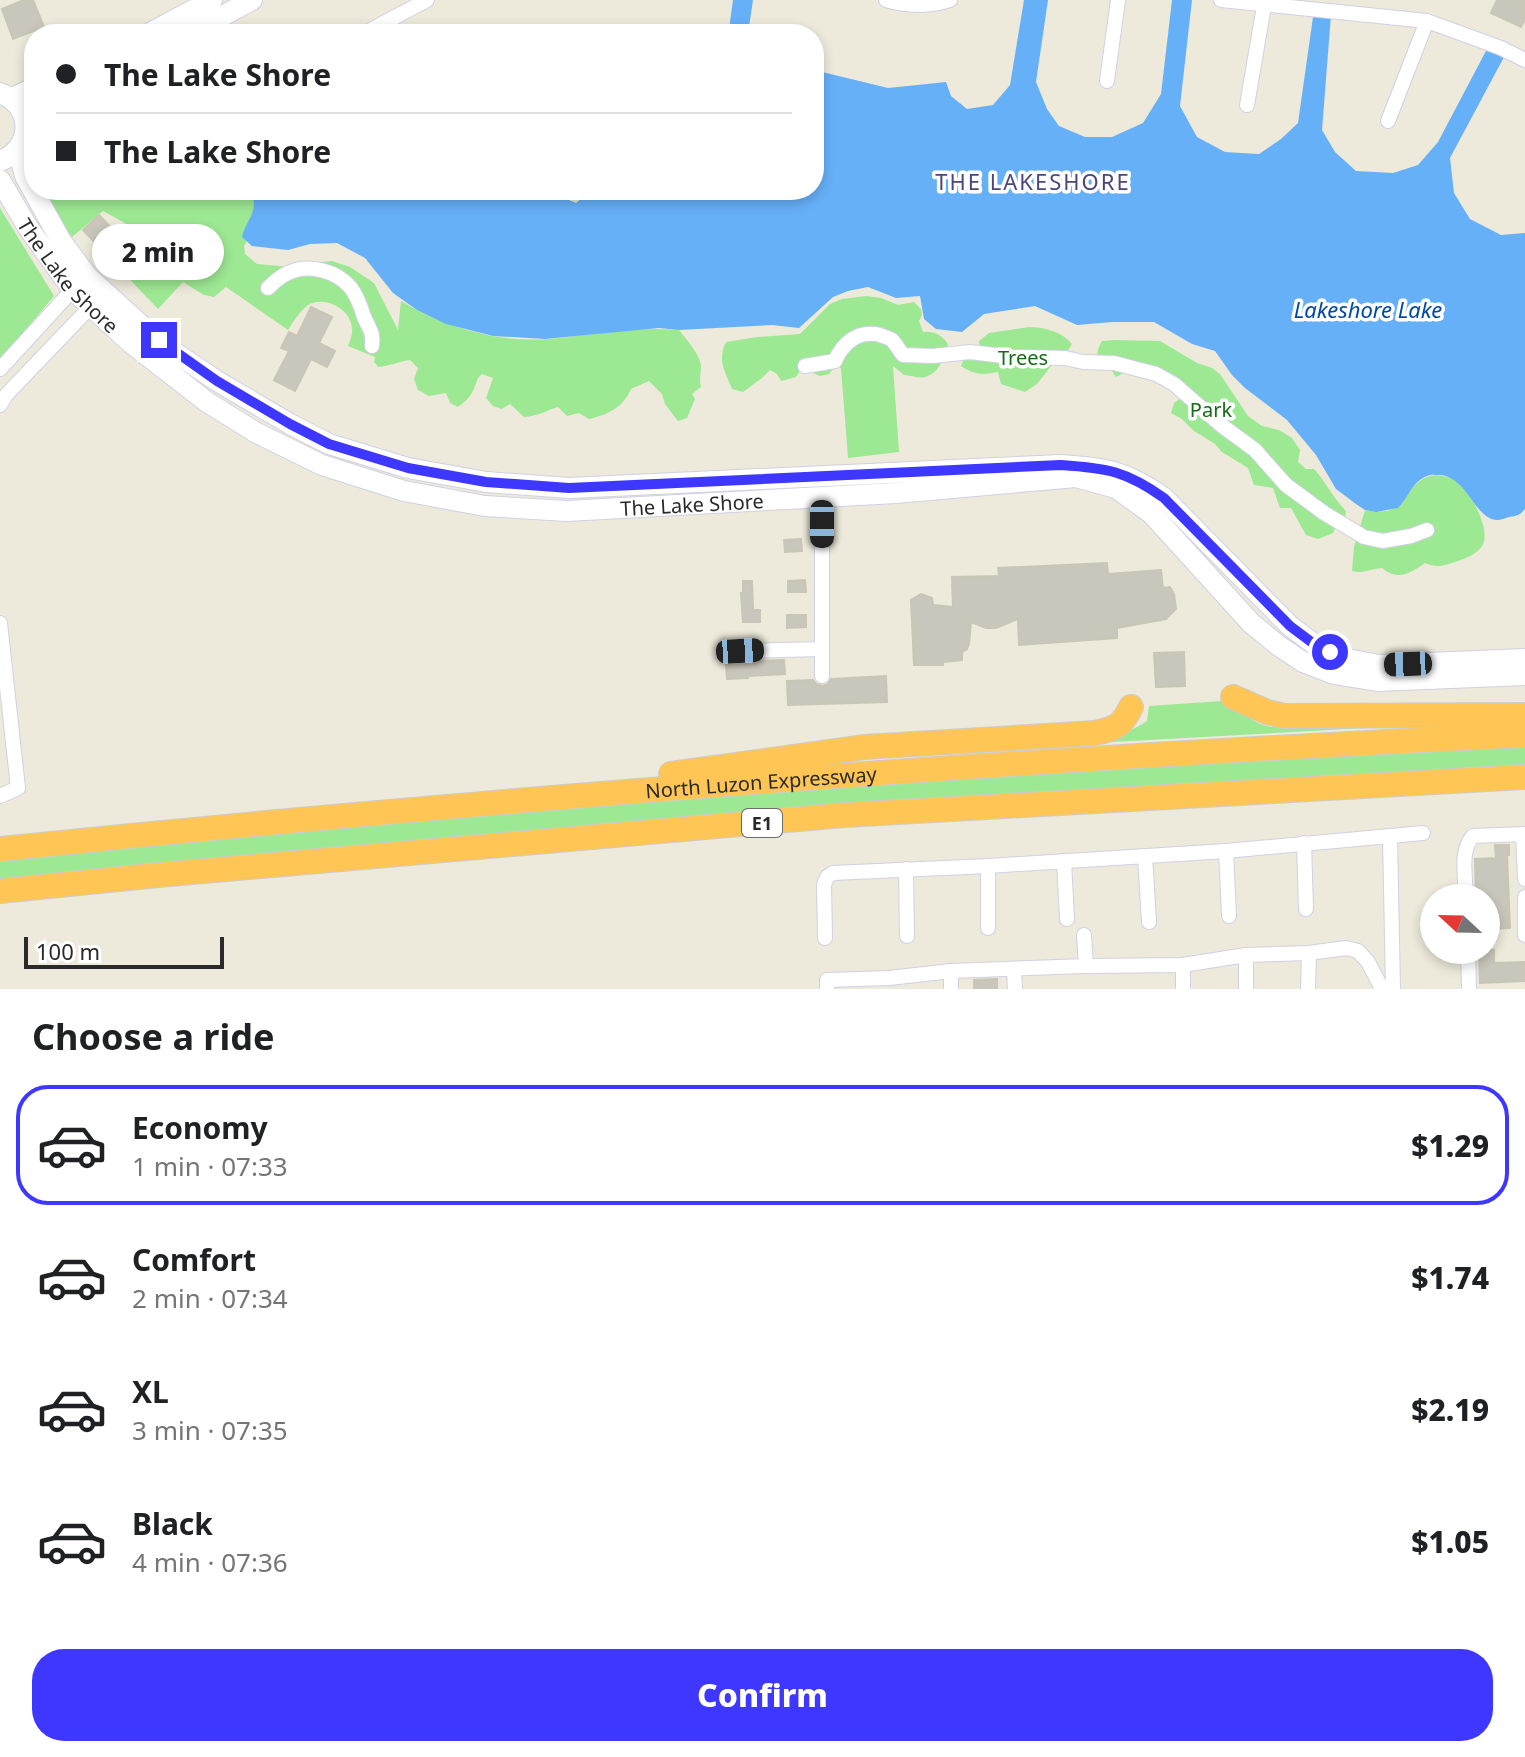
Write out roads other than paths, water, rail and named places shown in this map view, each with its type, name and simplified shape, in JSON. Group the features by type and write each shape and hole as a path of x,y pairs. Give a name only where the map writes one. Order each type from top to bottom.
{"highway":[{"path":"1233,697 1284,716 1525,715"},
{"path":"615,794 669,775 854,749 1095,733 1117,727 1126,719 1131,707"},
{"name":"North Luzon Expressway","path":"0,849 405,811 844,775 1525,735"},
{"name":"North Luzon Expressway","path":"0,891 845,815 1525,777"}],"street":[{"path":"172,24 212,0"},
{"path":"208,24 252,0"},
{"path":"382,24 427,0"},
{"path":"886,0 904,3 950,0"},
{"path":"1107,81 1118,0"},
{"path":"1221,0 1427,21 1525,60"},
{"path":"1247,105 1264,6"},
{"path":"1388,121 1427,21"},
{"path":"6,96 24,112"},
{"path":"9,155 24,138"},
{"name":"The Lake Shore","path":"9,155 24,175"},
{"name":"The Lake Shore","path":"0,180 27,226 104,304 217,381 329,444 408,468 486,482 569,488 881,484 1076,477 1116,488 1152,514 1251,623 1303,662 1334,674 1377,681 1525,675"},
{"name":"The Lake Shore","path":"38,200 80,282"},
{"path":"268,288 287,273 297,270 314,269 333,274 343,280 356,296 372,330 372,346"},
{"path":"0,369 80,282"},
{"path":"0,405 7,394 104,304"},
{"name":"The Lake Shore","path":"104,304 131,343 197,395 255,432 322,465 404,491 485,506 567,511 822,497 881,484 1061,465 1091,467 1118,472 1143,483 1164,498 1290,626 1314,644 1347,659 1379,665 1525,659"},
{"path":"805,366 835,361 846,344 864,333 893,340 903,355 970,352 1065,358 1135,368 1156,374 1174,384 1255,450 1286,485 1364,537 1383,541 1427,530"},
{"path":"255,432 266,410"},
{"path":"822,497 822,676"},
{"path":"1196,562 1212,547"},
{"path":"0,623 18,788 0,796"},
{"path":"740,651 821,649"},
{"path":"825,938 824,885 833,873 1226,851 1423,833"},
{"path":"1466,884 1466,843 1473,836 1524,834 1525,879"},
{"path":"1390,837 1393,989"},
{"path":"1304,843 1306,909"},
{"path":"1226,851 1229,916"},
{"path":"1145,856 1149,922"},
{"path":"1064,861 1067,919"},
{"path":"988,866 988,928"},
{"path":"906,869 907,936"},
{"path":"1525,897 1525,935"},
{"path":"1084,935 1086,966"},
{"path":"827,989 827,980 889,983 951,971 1183,965 1246,955 1309,953 1346,948 1358,951 1368,962 1382,989"},
{"path":"1308,989 1309,953"},
{"path":"1246,955 1246,989"},
{"path":"1468,964 1469,989"},
{"path":"1183,965 1183,989"},
{"path":"1014,969 1015,989"},
{"path":"951,971 951,989"}],"water":[{"path":"733,0 753,0 749,24 730,24"},
{"name":"Lakeshore Lake","path":"1024,0 1048,0 1036,82 1047,109 1059,126 1085,137 1112,137 1143,123 1161,94 1172,0 1192,0 1180,106 1197,137 1225,152 1259,154 1298,123 1314,10 1331,15 1322,130 1335,152 1356,171 1393,173 1418,165 1438,142 1487,49 1504,57 1450,158 1454,193 1470,219 1501,235 1525,233 1525,509 1516,516 1500,520 1489,518 1458,483 1434,475 1418,482 1398,508 1376,512 1365,510 1336,489 1316,455 1287,420 1245,388 1215,351 1192,344 1154,322 1077,325 1035,306 984,314 962,332 936,329 924,319 920,296 896,298 868,287 833,297 799,328 772,325 679,330 659,328 545,339 493,336 446,324 417,310 393,293 365,258 337,243 310,244 288,250 252,246 242,237 254,200 569,200 576,203 579,200 824,200 824,72 888,88 946,82 951,96 967,109 993,105 1010,85"}],"district":[{"name":"THE LAKESHORE","path":"1033,181"}],"park label":[{"name":"Trees","path":"1023,357"},
{"name":"Park","path":"1211,409"}]}
